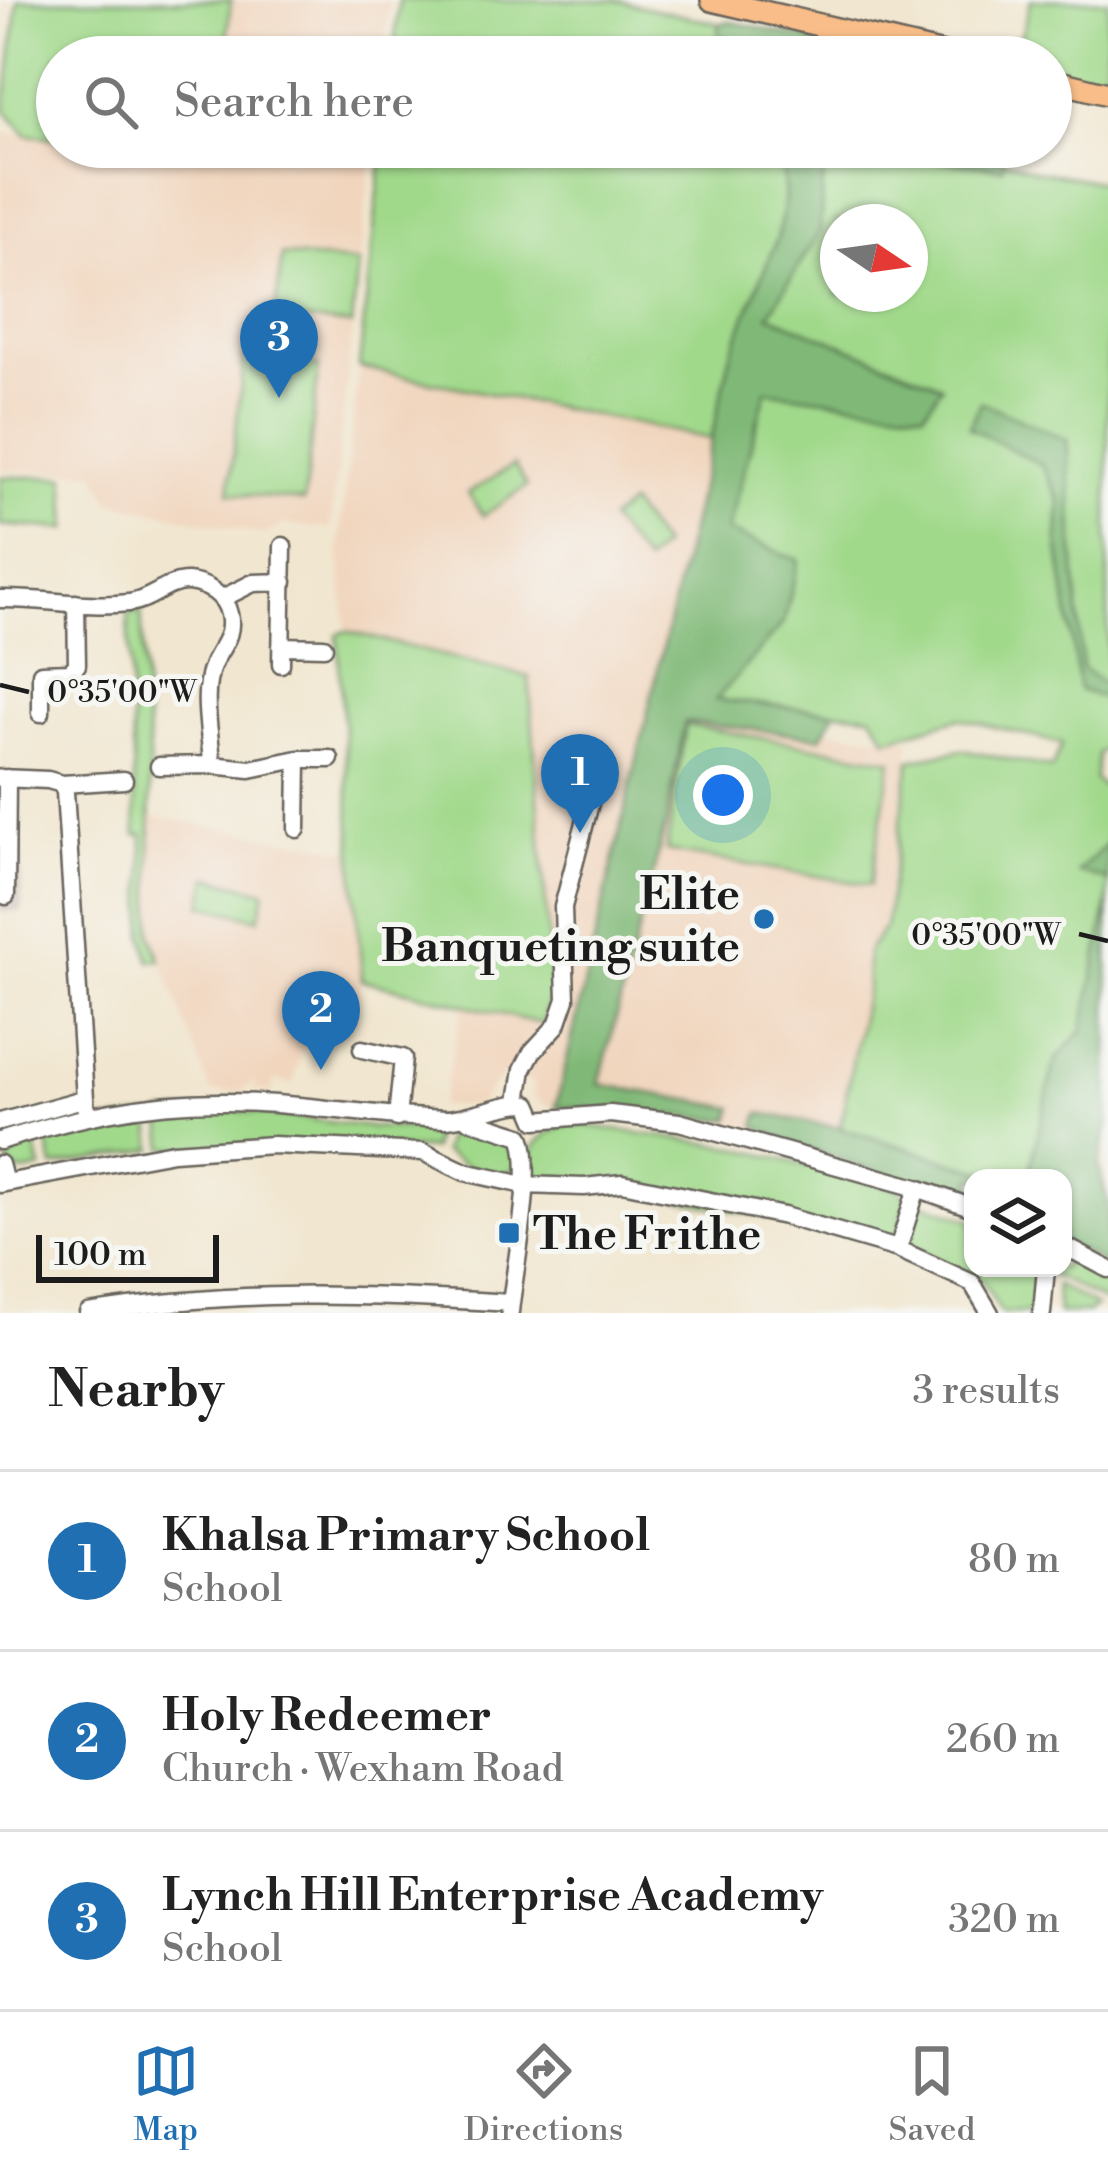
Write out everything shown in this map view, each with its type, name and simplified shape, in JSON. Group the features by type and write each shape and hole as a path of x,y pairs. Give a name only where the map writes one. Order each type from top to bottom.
{"main road":[{"path":"712,0 866,36"},
{"path":"1072,85 1108,94"}],"street":[{"path":"283,547 281,655 324,647"},
{"path":"0,598 137,603 182,581 202,584 223,598 230,617 227,644 213,664 208,686 212,765"},
{"path":"223,598 253,583 284,582"},
{"path":"41,713 41,673 70,672 77,665 76,603"},
{"path":"297,829 298,759"},
{"path":"159,766 250,770 298,759 330,759"},
{"path":"6,896 3,778 62,784 124,781"},
{"path":"62,784 84,1107"},
{"path":"88,1313 235,1295 346,1293 511,1308 524,1145 500,1120 532,1052 557,1025 566,999 563,907 593,792"},
{"path":"362,1048 405,1050 398,1118"},
{"path":"0,1122 84,1107 226,1102 398,1118 466,1118 510,1105 533,1109 536,1120 531,1131 513,1134 466,1118"},
{"path":"0,1141 84,1107"},
{"path":"536,1120 610,1114 679,1122 964,1205"},
{"path":"0,1164 2,1184 173,1152 273,1145 423,1152 465,1172 524,1185 622,1183 784,1216 898,1249 972,1283 990,1313"},
{"path":"898,1249 917,1188"},
{"path":"1072,1250 1108,1269"},
{"path":"1042,1313 1045,1277"}],"shaded area":[{"path":"231,0 390,0 386,36 227,36"},
{"path":"0,126 3,133 36,136 36,168 371,168 330,529 284,524 264,535 111,502 95,472 0,471"},
{"path":"359,367 711,439 556,1107 533,1095 534,1083 504,1074 477,1105 440,1106 464,1005 542,1024 529,678 346,631 339,546"},
{"path":"675,715 911,739 847,1147 572,1098"},
{"path":"150,816 353,851 362,980 350,1032 308,1022 293,1084 273,1080 272,1092 253,1090 256,1081 238,1092 211,1092 152,935"},
{"path":"0,845 22,845 22,912 0,911"}],"green space":[{"path":"18,0 231,0 227,36 36,36 36,136 27,135 5,110"},
{"path":"399,0 615,0 720,24 723,36 395,36"},
{"path":"1031,0 1108,0 1105,88 1072,77 1072,36 1021,36"},
{"path":"729,21 795,36 722,36 720,24"},
{"path":"381,168 783,168 785,198 778,236 731,354 711,439 359,367"},
{"path":"783,168 824,168 820,231 769,315 942,386 924,412 766,391 727,531 799,560 784,622 716,700 836,712 821,737 685,722 666,823 599,1084 734,1108 730,1120 556,1107 731,354 778,236 785,198"},
{"path":"824,168 1028,168 1108,183 1108,687 1082,669 1066,440 981,402 969,427 1042,465 1060,501 1058,541 1079,690 1108,700 1108,747 1098,753 1095,780 1108,791 1108,843 1079,872 1108,881 1108,902 1083,1030 1055,1061 1030,1169 975,1169 840,1128 867,986 867,952 885,927 910,760 962,750 1052,768 1062,744 959,718 887,739 872,715 715,700 784,622 798,560 727,532 766,390 924,412 941,385 768,315 820,231 820,312 928,312 928,204 822,204"},
{"path":"282,255 358,263 352,325 275,317"},
{"path":"244,357 319,366 304,501 229,493"},
{"path":"981,402 1067,440 1082,668 1108,687 1108,700 1079,690 1058,541 1060,501 1042,465 969,427"},
{"path":"514,465 527,486 483,516 468,493"},
{"path":"0,477 65,477 68,529 0,525"},
{"path":"629,504 662,546 645,563 609,520"},
{"path":"141,611 152,935 161,960 150,961 144,936 143,835 136,835 128,613"},
{"path":"346,631 529,677 552,989 542,1024 362,980 337,635"},
{"path":"686,725 892,760 870,885 666,851"},
{"path":"1108,843 1108,881 1078,872"},
{"path":"208,877 265,891 259,919 202,905"},
{"path":"1108,902 1108,1123 1099,1166 1108,1204 1108,1266 1072,1246 1072,1169 1030,1169 1055,1061 1083,1030"},
{"path":"225,1109 370,1127 435,1128 432,1149 165,1148 161,1113"},
{"path":"760,1113 840,1128 975,1169 964,1169 964,1201 788,1142 756,1126"},
{"path":"150,1115 154,1149 53,1167 47,1139 92,1124"},
{"path":"570,1123 733,1147 897,1188 906,1197 898,1235 890,1241 536,1176 534,1148 544,1136"},
{"path":"449,1125 497,1137 517,1159 515,1169 505,1175 466,1166 443,1152"},
{"path":"35,1142 41,1169 18,1172 8,1161 12,1148"},
{"path":"920,1202 964,1217 964,1271 907,1245"},
{"path":"1072,1262 1108,1283 1108,1303 1056,1277 1072,1277"},
{"path":"977,1277 1034,1277 1032,1313 1001,1313"},
{"path":"1056,1285 1096,1306 1088,1313 1058,1313"}],"place":[{"name":"Lynch Hill Enterprise Academy","path":"279,398"},
{"name":"Khalsa Primary School","path":"580,833"},
{"name":"Elite Banqueting suite","path":"764,919"},
{"name":"Holy Redeemer","path":"321,1070"},
{"name":"The Frithe","path":"509,1233"}]}
